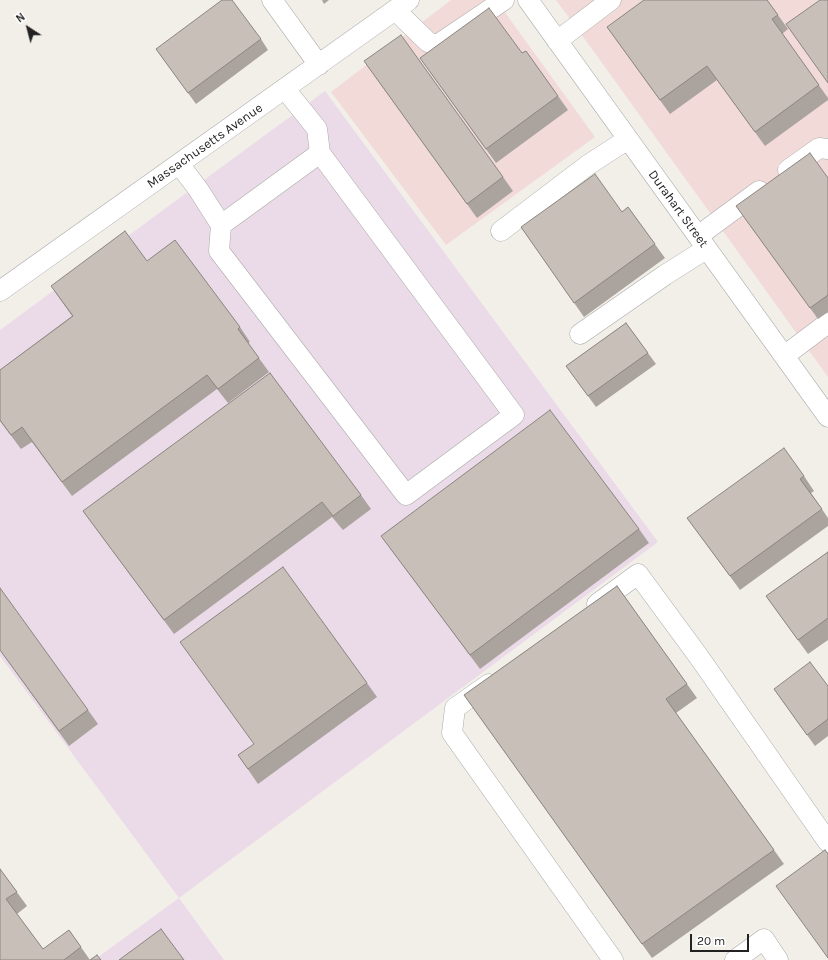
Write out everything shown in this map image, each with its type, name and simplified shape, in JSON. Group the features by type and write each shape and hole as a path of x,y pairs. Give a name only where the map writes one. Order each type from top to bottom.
{"street":[{"path":"272,0 318,65"},
{"path":"402,5 428,42 437,45 504,0"},
{"name":"Durahart Street","path":"528,0 784,356 825,406"},
{"path":"557,41 610,0"},
{"name":"Massachusetts Avenue","path":"0,291 402,5"},
{"path":"179,164 198,189 221,225 219,251 406,495 514,415 320,153 317,129 285,89"},
{"path":"501,231 588,164 628,139"},
{"path":"580,334 665,275 702,242 819,148 828,149"},
{"path":"221,225 320,153"},
{"path":"784,356 828,323"},
{"path":"581,616 638,574 699,657 828,842"},
{"path":"505,671 455,708 452,733 613,960"},
{"path":"735,960 764,939 778,960"}],"shaded area":[{"path":"451,0 496,0 595,137 446,245 331,92"},
{"path":"556,0 828,0 828,377 597,56"},
{"path":"325,91 658,542 179,898 0,656 0,330"},
{"path":"179,898 224,960 94,960"}],"building":[{"path":"222,0 232,0 261,39 188,93 156,49"},
{"path":"644,0 767,0 778,15 772,19 819,85 755,132 707,66 660,100 607,27"},
{"path":"820,0 828,0 828,83 786,24"},
{"path":"489,8 522,53 526,51 558,96 486,149 420,58"},
{"path":"401,35 503,177 467,204 364,61"},
{"path":"810,153 828,178 828,295 810,308 736,206"},
{"path":"595,174 622,212 628,207 655,244 574,303 521,227"},
{"path":"125,231 147,261 175,240 240,327 238,329 259,358 218,389 207,375 62,482 22,427 11,435 0,420 0,370 73,316 51,286"},
{"path":"626,323 648,353 588,396 566,366"},
{"path":"270,373 361,495 333,516 322,502 164,620 83,511"},
{"path":"550,410 639,529 470,655 381,536"},
{"path":"784,448 804,476 800,479 822,509 730,576 687,518"},
{"path":"828,552 828,618 798,640 766,596"},
{"path":"283,567 367,683 248,769 238,755 254,744 180,642"},
{"path":"617,586 687,684 666,699 774,850 642,944 464,695"},
{"path":"0,588 88,710 59,731 0,650"},
{"path":"810,662 828,686 828,719 807,735 774,689"},
{"path":"825,850 828,854 828,958 776,886"},
{"path":"0,869 17,892 6,899 43,949 69,930 81,947 64,960 0,960"},
{"path":"161,929 184,960 119,960"},
{"path":"97,955 101,960 90,960"}]}
